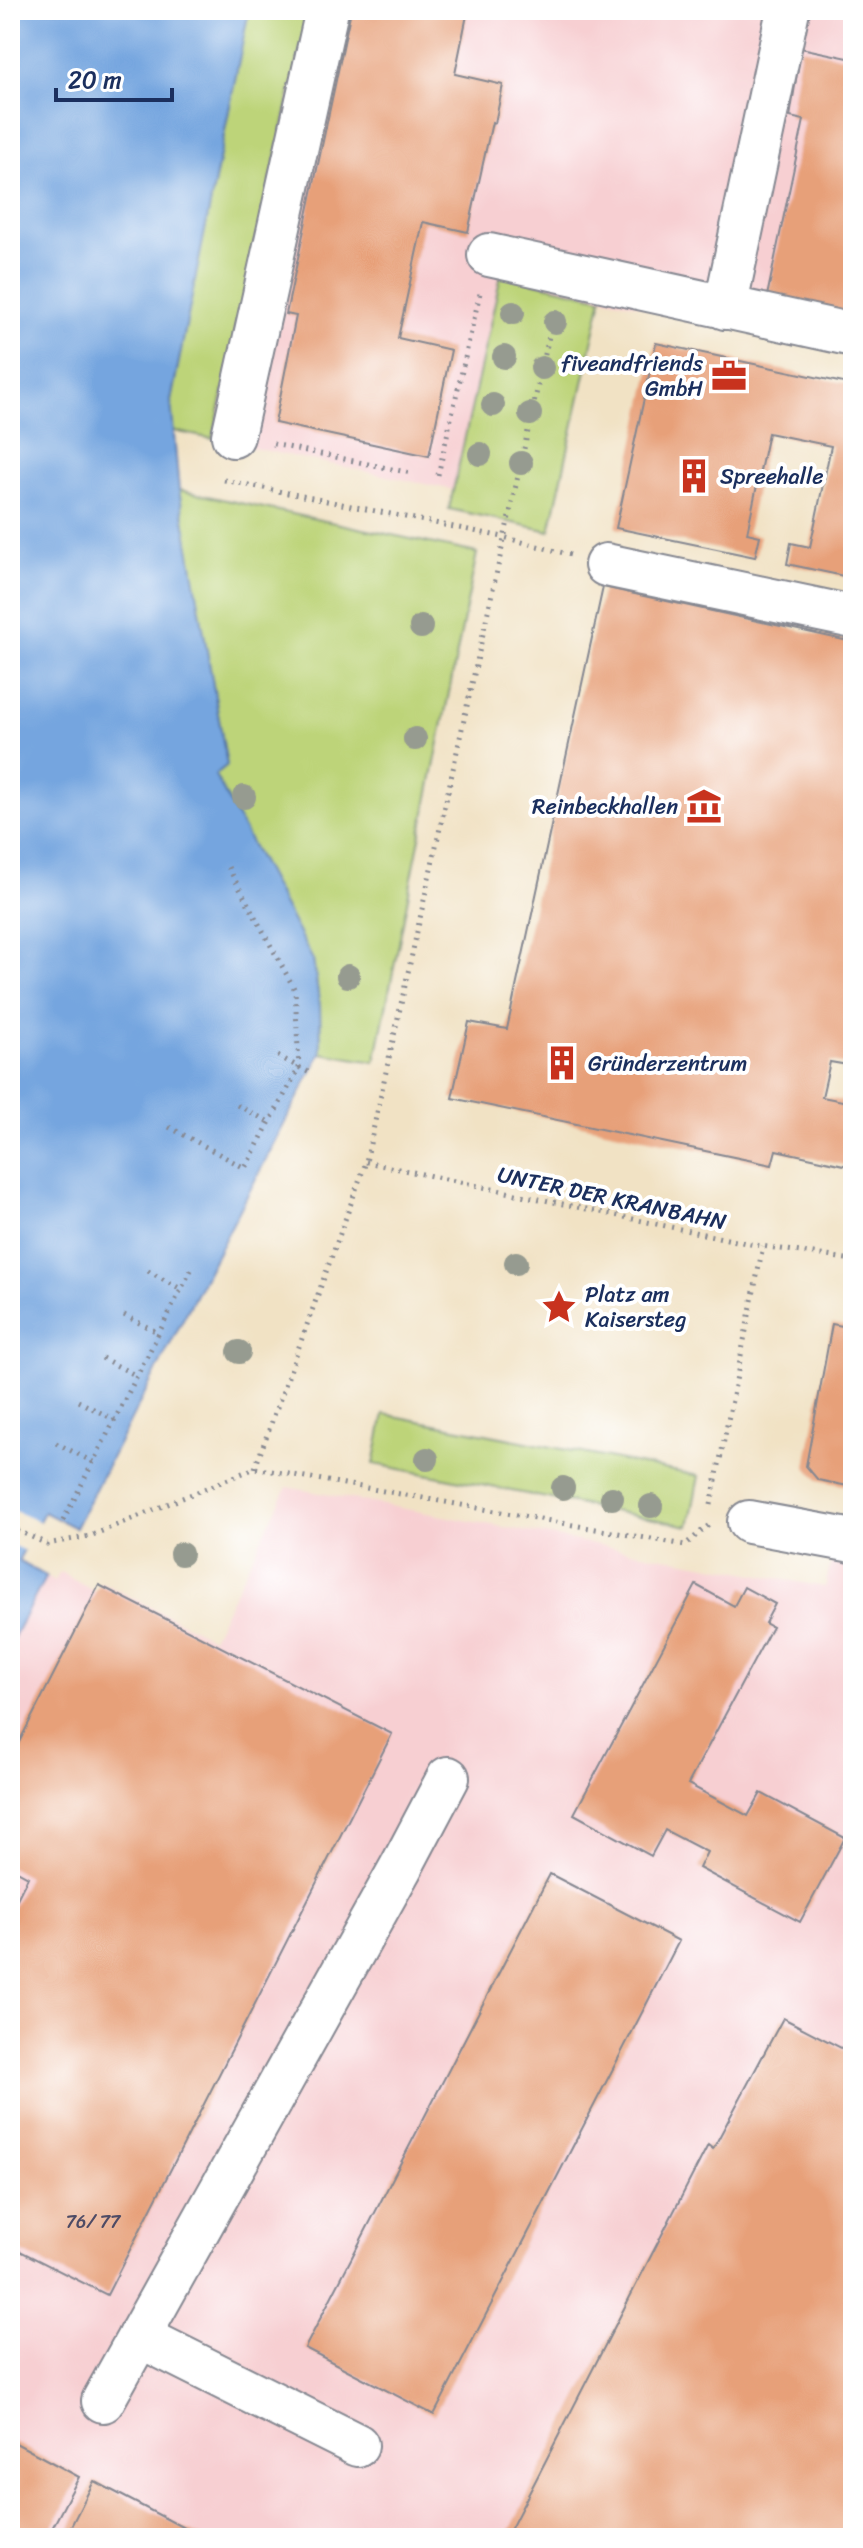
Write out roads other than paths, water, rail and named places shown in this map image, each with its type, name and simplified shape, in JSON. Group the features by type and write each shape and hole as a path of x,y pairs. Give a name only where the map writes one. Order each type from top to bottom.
{"street":[{"path":"233,436 327,10"},
{"path":"725,308 788,10"},
{"path":"489,255 853,335"},
{"path":"606,565 853,617"},
{"path":"749,1522 853,1541"},
{"path":"103,2401 448,1778"},
{"path":"139,2336 357,2445"}],"water":[{"path":"10,10 249,10 171,401 179,490 227,765 215,775 313,960 320,1006 321,1053 75,1528 44,1512 18,1561 46,1576 10,1644"}],"place":[{"name":"fiveandfriends GmbH","path":"729,376"},
{"name":"Spreehalle","path":"694,476"},
{"name":"Reinbeckhallen","path":"704,806"},
{"name":"Gründerzentrum","path":"562,1063"},
{"name":"Platz am Kaisersteg","path":"559,1307"}]}
